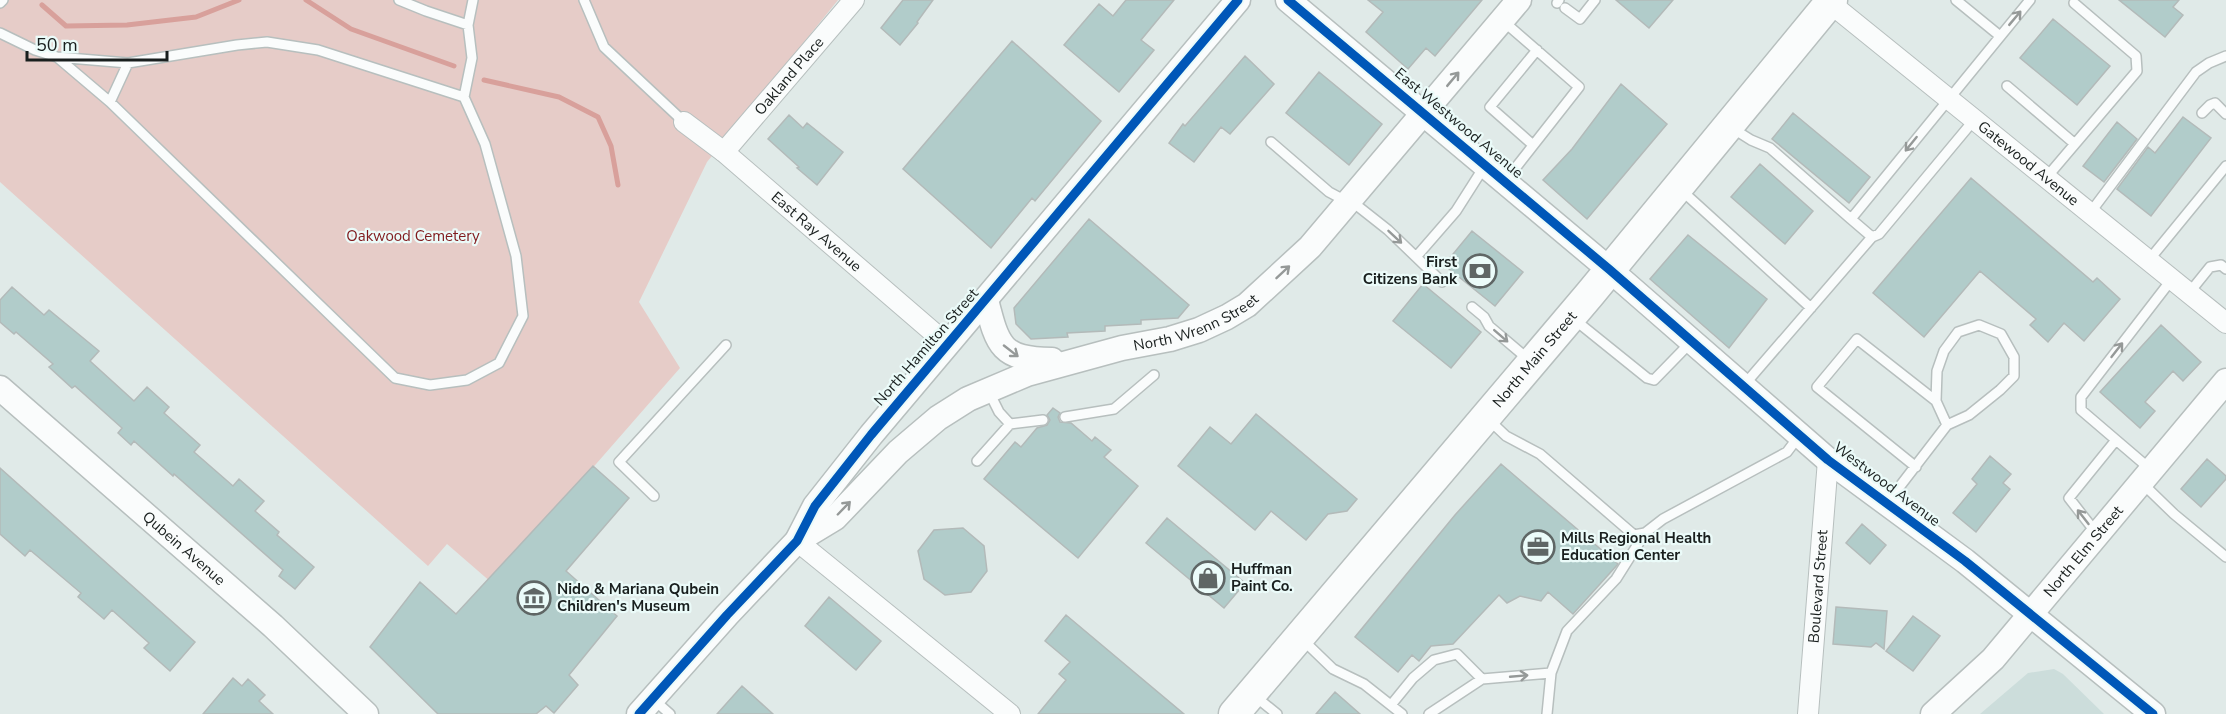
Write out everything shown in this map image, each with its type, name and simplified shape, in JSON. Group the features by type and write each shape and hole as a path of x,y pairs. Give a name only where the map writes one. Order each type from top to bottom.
{"main road":[{"name":"North Main Street","path":"1243,704 1571,317 1831,2"}],"street":[{"name":"Oakland Place","path":"724,152 854,0"},
{"name":"North Hamilton Street","path":"654,709 727,615 797,542 815,506 871,435 1238,0"},
{"name":"East Westwood Avenue","path":"1288,0 1610,270"},
{"name":"North Wrenn Street","path":"797,542 835,518 898,452 938,418 968,399 1027,374 1199,330 1247,305 1310,247 1519,0"},
{"name":"Gatewood Avenue","path":"1831,2 2226,323"},
{"name":"East Ray Avenue","path":"684,122 724,152 948,345"},
{"name":"Westwood Avenue","path":"1610,270 1828,460 1965,561 2153,714"},
{"path":"986,300 997,337 1016,357 1027,360 1073,361"},
{"name":"North Elm Street","path":"1933,714 1993,659 2226,381"},
{"name":"Qubein Avenue","path":"0,388 273,626 366,714"},
{"name":"Boulevard Street","path":"1809,714 1828,460"},
{"path":"797,542 1010,714"}],"lane":[{"path":"399,0 468,25"},
{"path":"57,57 110,102 395,378 430,384 467,380 499,363 523,316 516,256 485,144 464,97 472,58 468,25 473,0"},
{"path":"584,0 604,47 684,122"},
{"path":"1560,4 1580,19 1595,0"},
{"path":"1956,0 2000,36"},
{"path":"1851,219 2030,0"},
{"path":"2046,178 2137,71 2136,56 2074,3"},
{"path":"1502,20 1579,87 1504,181"},
{"path":"0,33 35,50 57,57 128,63 267,42 318,50 464,97"},
{"path":"1533,145 1490,107 1537,51"},
{"path":"2090,213 2196,72 2209,63 2226,57"},
{"path":"110,102 128,63"},
{"path":"2007,86 2075,144"},
{"path":"2202,112 2215,103 2226,114"},
{"path":"1743,386 1872,237 1879,234 1974,120"},
{"path":"1728,126 1770,148 1872,237"},
{"path":"1271,142 1329,192 1349,201 1388,230 1442,282"},
{"path":"1416,257 1456,211 1486,165"},
{"path":"2149,260 2226,166"},
{"path":"1678,187 1810,308"},
{"path":"2189,293 2210,267 2221,265 2226,269"},
{"path":"2172,279 2081,397 2081,410 2116,440 2174,514 2226,556"},
{"path":"1472,307 1484,317 1489,326 1532,363"},
{"path":"1571,317 1647,378 1654,380 1692,341"},
{"path":"1887,503 1947,425 1969,415 2014,376 2014,357 2001,334 1979,325 1958,332 1944,351 1937,371 1936,400 1947,425"},
{"path":"1916,467 1818,387 1857,339 1936,400"},
{"path":"654,496 619,462 726,345"},
{"path":"1065,417 1114,409 1154,375"},
{"path":"988,390 999,412 1010,424"},
{"path":"1486,417 1506,436 1540,454 1634,536 1787,452 1800,435"},
{"path":"977,462 1010,424 1043,420"},
{"path":"2097,535 2068,498 2116,440"},
{"path":"1547,714 1551,673 1567,631 1616,579 1645,532"},
{"path":"1300,638 1333,669 1365,684 1402,714"},
{"path":"1391,705 1413,678 1434,660 1457,654 1482,679"},
{"path":"1429,714 1482,679 1551,673"},
{"path":"1243,704 1277,714"}],"shaded area":[{"path":"2054,669 2063,674 2104,714 1980,714 2028,673"}],"green space":[{"name":"Oakwood Cemetery","path":"0,0 838,0 707,162 639,302 680,368 492,583 447,544 428,566 0,182"}],"building":[{"path":"903,0 933,0 900,45 881,28"},
{"path":"1126,0 1174,0 1141,40 1154,50 1119,92 1064,45 1099,4 1113,16"},
{"path":"1368,0 1482,0 1435,56 1426,48 1408,69 1366,32 1383,12"},
{"path":"1616,0 1673,0 1649,28"},
{"path":"2119,0 2179,0 2173,7 2183,15 2165,37"},
{"path":"2053,19 2110,66 2077,105 2020,58"},
{"path":"1012,41 1101,121 1035,201 1032,198 991,248 903,169"},
{"path":"1245,56 1274,84 1230,134 1221,127 1194,162 1169,143 1183,124 1185,126"},
{"path":"1319,72 1382,124 1349,165 1286,113"},
{"path":"1621,84 1667,124 1587,219 1543,180 1572,149"},
{"path":"1793,113 1870,177 1849,203 1772,139"},
{"path":"789,115 803,128 807,123 843,152 817,185 768,139"},
{"path":"2183,117 2211,138 2151,216 2117,189 2148,147 2155,153"},
{"path":"2117,122 2137,139 2104,182 2083,166"},
{"path":"1760,164 1813,211 1785,244 1731,197"},
{"path":"1971,178 2093,282 2097,278 2120,299 2084,341 2064,323 2048,342 2030,325 2036,319 1980,271 1924,337 1873,293"},
{"path":"1089,219 1189,305 1178,318 1141,320 1141,324 1105,326 1105,331 1067,333 1068,337 1031,339 1016,324 1014,308"},
{"path":"1472,231 1523,272 1495,306 1444,265"},
{"path":"1688,235 1767,299 1729,348 1650,279"},
{"path":"1423,284 1481,332 1451,368 1393,321"},
{"path":"12,287 44,315 49,310 99,351 90,361 134,401 147,387 169,407 164,413 200,445 194,452 233,486 239,479 264,501 255,511 279,532 277,535 314,567 295,589 279,576 283,570 134,441 131,445 118,433 122,428 75,386 72,388 49,367 53,364 16,332 14,334 0,322 0,300"},
{"path":"2161,325 2201,362 2183,381 2173,371 2145,402 2155,411 2140,428 2100,392"},
{"path":"1053,408 1060,413 1058,417 1060,422 1071,423 1092,441 1095,437 1111,450 1104,457 1138,486 1078,558 984,479 1015,442 1021,447 1037,428 1047,425 1050,420 1047,415"},
{"path":"1256,414 1357,499 1347,511 1328,514 1306,540 1271,511 1255,530 1178,466 1210,427 1231,444"},
{"path":"1990,456 2011,474 2003,483 2010,489 1976,532 1953,513 1977,484 1972,479"},
{"path":"2207,459 2226,476 2226,479 2201,507 2181,489"},
{"path":"1501,464 1618,564 1573,614 1548,592 1541,601 1520,596 1507,603 1499,595 1453,644 1431,646 1419,661 1412,655 1398,672 1355,637 1455,515"},
{"name":"Nido & Mariana Qubein Children's Museum","path":"593,466 629,498 566,571 617,616 569,675 578,685 554,713 546,706 536,714 438,714 370,647 420,582 456,614"},
{"path":"0,468 195,642 170,671 144,648 149,643 112,610 104,619 78,597 81,593 30,550 25,556 0,534"},
{"path":"1167,518 1245,583 1224,608 1146,543"},
{"path":"1862,524 1886,545 1870,564 1846,543"},
{"path":"963,528 984,546 987,571 971,592 945,595 924,579 918,551 934,530"},
{"path":"829,597 881,641 856,670 805,626"},
{"path":"1836,607 1887,611 1884,649 1876,643 1871,647 1833,644"},
{"path":"1066,615 1184,714 1038,714 1066,680 1059,674 1070,662 1045,641"},
{"path":"1913,616 1940,636 1913,671 1886,651"},
{"path":"233,678 242,686 248,679 265,695 259,701 273,714 203,714"},
{"path":"742,686 773,714 717,714"},
{"path":"1335,692 1360,714 1316,714"}],"waterway":[{"path":"42,5 66,26 127,25 196,17 239,0"},
{"path":"306,0 351,29 454,66"},
{"path":"484,80 559,97 598,117 611,146 618,185"}],"cycle path":[{"path":"639,714 797,541 815,506 871,435 1238,0"},
{"path":"1288,0 1610,270 1828,460 1965,561 2153,714"}],"place":[{"name":"First Citizens Bank","path":"1480,271"},
{"name":"Mills Regional Health Education Center","path":"1538,547"},
{"name":"Huffman Paint Co.","path":"1208,578"},
{"name":"Nido & Mariana Qubein Children's Museum","path":"534,598"}]}
